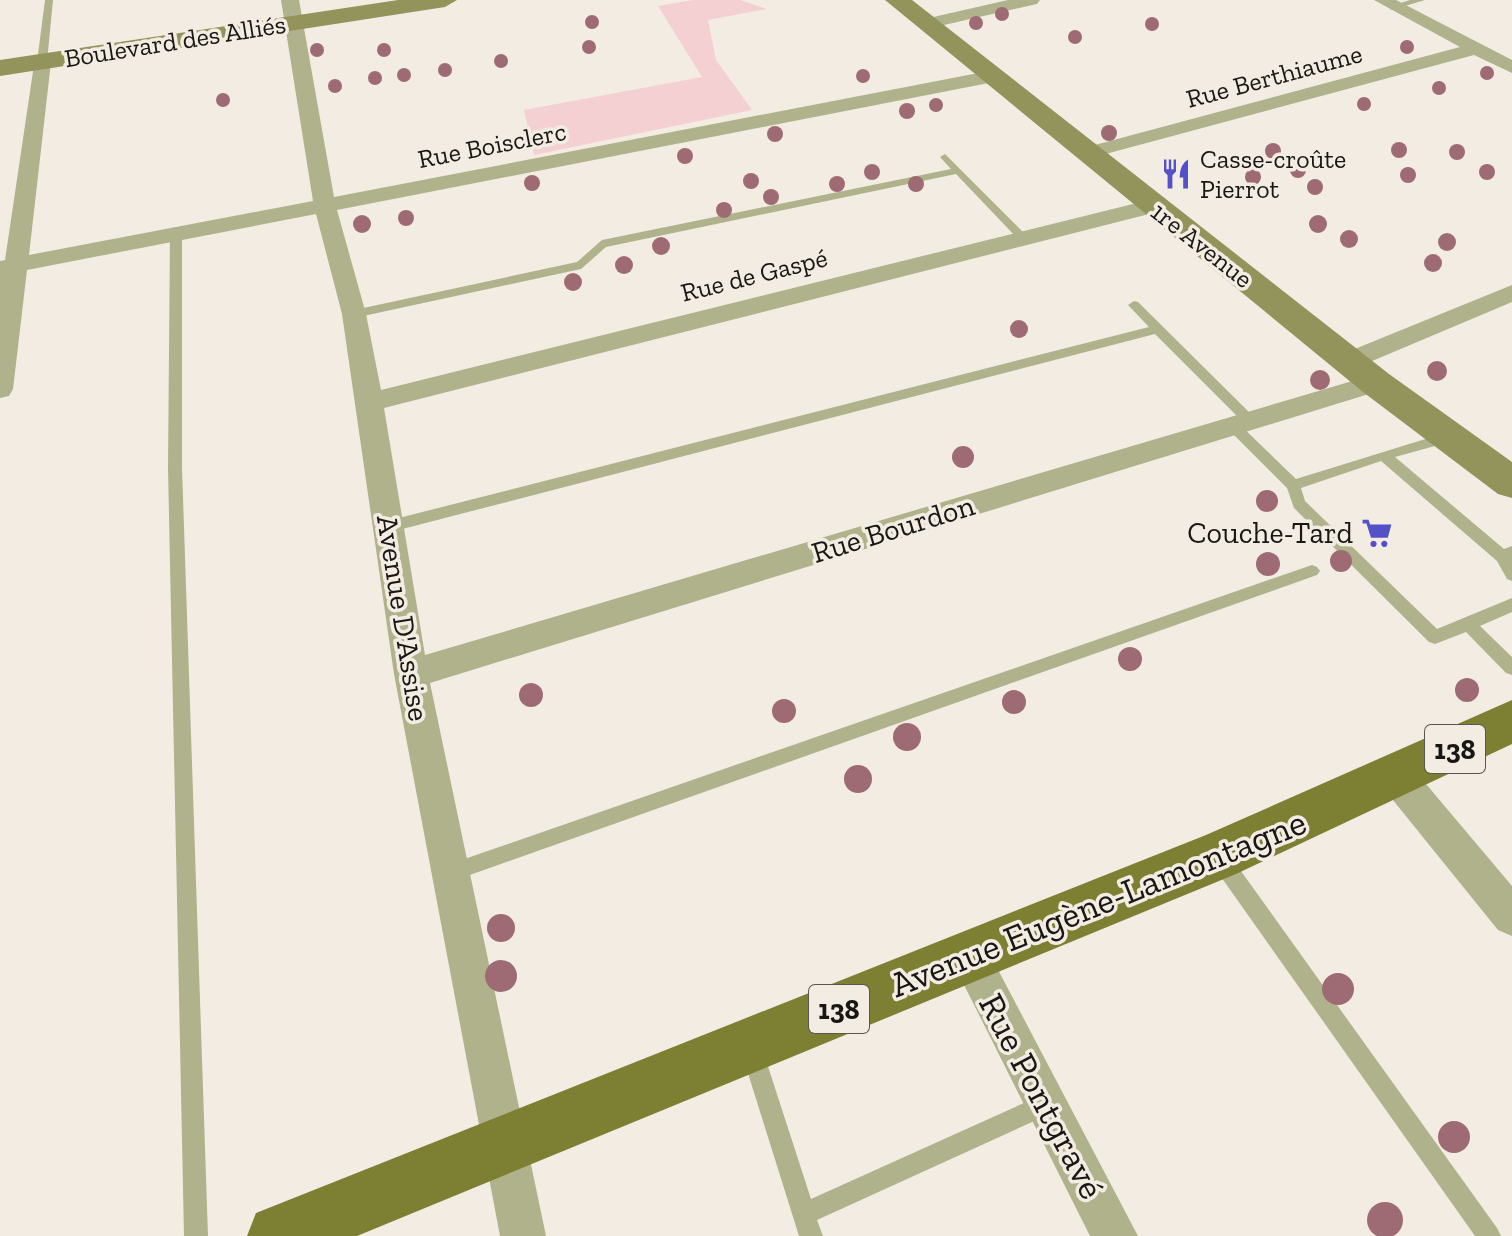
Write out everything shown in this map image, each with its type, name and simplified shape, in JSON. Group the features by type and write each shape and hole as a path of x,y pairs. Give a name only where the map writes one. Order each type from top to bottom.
{"main road":[{"name":"Avenue Eugène-Lamontagne","path":"279,1236 1218,856 1397,777 1512,721"}],"street":[{"name":"Boulevard des Alliés","path":"0,68 293,12 445,0"},
{"name":"1re Avenue","path":"897,0 1362,372 1512,483"},
{"path":"926,24 1031,0"},
{"path":"1387,4 1512,67"},
{"name":"Avenue D'Assise","path":"293,12 325,206 354,314 370,402 411,674 523,1236"},
{"name":"Rue Berthiaume","path":"1087,153 1475,49"},
{"path":"0,389 6,267 42,62"},
{"name":"Rue Boisclerc","path":"6,267 994,76"},
{"name":"Rue de Gaspé","path":"370,402 1153,206"},
{"name":"Rue Bourdon","path":"411,674 1241,424 1362,372 1512,293"},
{"path":"1397,777 1512,916"},
{"name":"Rue Pontgravé","path":"970,957 1115,1236"}],"lane":[{"path":"42,62 49,0"},
{"path":"1387,4 1417,1"},
{"path":"945,157 1023,238"},
{"path":"354,314 581,265 602,244 956,171"},
{"path":"176,234 175,468 196,1236"},
{"path":"1134,305 1293,485 1299,504 1435,637 1512,605"},
{"path":"387,527 1158,329"},
{"path":"1293,485 1448,437"},
{"path":"1383,455 1508,554 1512,575"},
{"path":"450,873 1312,571"},
{"path":"1468,624 1512,668"},
{"path":"1218,856 1489,1236"},
{"path":"750,1046 808,1225 1046,1104"}],"shaded area":[{"path":"693,0 740,0 767,9 708,20 716,60 752,110 534,155 524,110 702,77 658,6"}],"place":[{"name":"Casse-croûte Pierrot","path":"1176,174"},
{"name":"Couche-Tard","path":"1377,533"}]}
